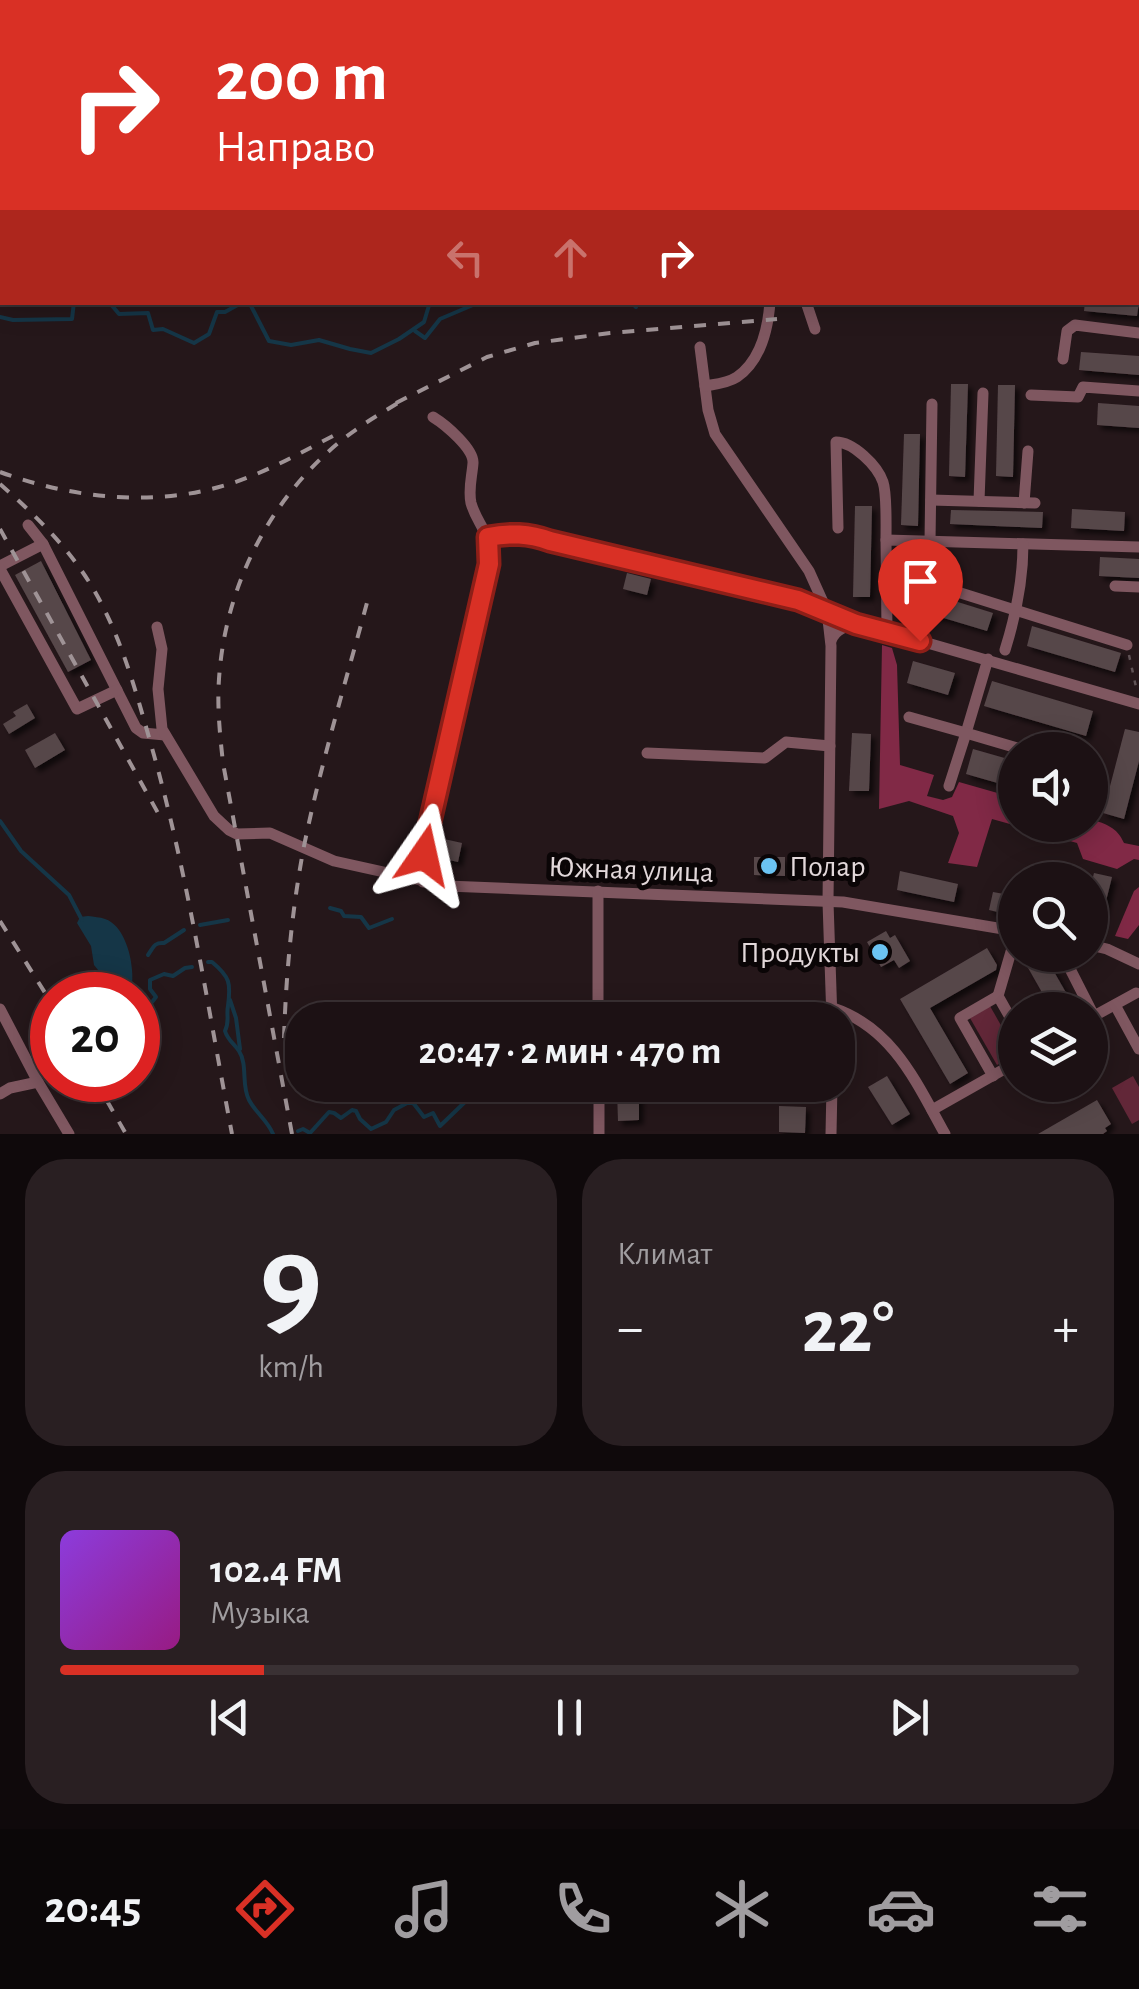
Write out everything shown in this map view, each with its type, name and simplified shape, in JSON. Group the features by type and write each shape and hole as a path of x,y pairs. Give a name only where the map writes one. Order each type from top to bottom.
{"street":[{"path":"705,386 733,379 745,368 764,338 770,305"},
{"path":"807,305 816,329"},
{"path":"1064,359 1067,331 1075,325 1139,334"},
{"path":"700,346 715,434 809,572 827,611 828,902 832,1002"},
{"path":"1031,395 1078,397 1083,386 1139,391"},
{"path":"980,501 983,393"},
{"path":"930,541 932,404"},
{"path":"423,882 428,831 489,564 488,537 475,516 469,493 472,452 433,417"},
{"path":"838,528 836,442 848,442 883,481 886,632"},
{"path":"931,500 1030,503 1028,451"},
{"path":"28,525 43,544 139,731 157,736 165,735 158,702 162,649 157,627"},
{"path":"488,537 529,534 798,600 856,624 1139,704"},
{"path":"886,540 1139,547"},
{"path":"43,544 0,568 77,709 117,690"},
{"path":"1004,650 1017,611 1023,544"},
{"path":"916,579 1127,645"},
{"path":"1115,586 1139,587"},
{"path":"830,646 837,631 856,624"},
{"path":"950,786 988,659"},
{"path":"909,717 998,742"},
{"name":"Южная улица","path":"165,735 214,816 229,830 237,834 270,832 334,862 468,888 828,902 998,931"},
{"path":"647,753 765,758 786,742 830,746"},
{"path":"598,891 598,1002"},
{"path":"1108,949 1139,964"},
{"path":"1072,972 1094,1016 1136,993"},
{"path":"993,1076 960,1018 998,996"},
{"path":"1114,1004 1139,1048"},
{"path":"0,1010 30,1067"},
{"path":"855,1016 900,1056 943,1130 926,1134"},
{"path":"932,1110 998,1073"},
{"path":"3,1089 30,1084"},
{"path":"50,1102 69,1134"},
{"path":"599,1102 599,1134"},
{"path":"831,1134 832,1102"}],"path":[{"path":"1127,645 1136,688"}],"shaded area":[{"path":"882,645 892,648 897,665 900,765 934,775 927,796 943,800 952,797 959,782 998,793 998,821 992,819 977,867 948,863 959,833 953,816 909,801 879,809"},
{"path":"1108,826 1124,843 1139,846 1139,860 1117,869 1108,866 1108,862 1083,859 1073,842 1108,842"},
{"path":"1139,887 1139,925 1128,939 1115,936 1134,891"},
{"path":"990,1006 998,1020 997,1065 970,1018"},
{"path":"1133,1076 1139,1087 1139,1120 1132,1124 1112,1088"}],"water":[{"path":"80,917 103,918 117,927 125,940 132,972 100,972 94,965 91,946 77,923"}],"building":[{"path":"1085,305 1139,305 1137,316 1084,311"},
{"path":"1081,352 1139,356 1139,375 1079,370"},
{"path":"951,384 968,384 965,477 949,476"},
{"path":"998,385 1015,385 1013,477 996,476"},
{"path":"1098,403 1139,406 1139,428 1097,425"},
{"path":"904,434 920,434 918,526 901,525"},
{"path":"855,506 872,506 870,597 853,597"},
{"path":"1072,509 1125,512 1124,531 1071,528"},
{"path":"951,510 1043,512 1042,528 950,524"},
{"path":"1100,557 1139,559 1139,578 1099,576"},
{"path":"41,561 91,660 68,672 15,575"},
{"path":"627,573 651,579 647,595 623,589"},
{"path":"913,588 993,613 987,631 907,607"},
{"path":"1032,626 1121,653 1115,672 1027,646"},
{"path":"913,661 955,673 948,695 907,683"},
{"path":"992,681 1093,711 1087,732 1072,732 984,706"},
{"path":"27,704 35,718 9,734 3,724"},
{"path":"1125,729 1139,732 1139,761 1124,819 1108,814 1108,794"},
{"path":"55,733 65,750 35,768 25,750"},
{"path":"852,733 871,734 869,791 849,791"},
{"path":"973,749 998,756 998,783 966,774"},
{"path":"444,839 462,843 458,862 440,858"},
{"name":"Полар","path":"754,857 785,857 785,876 754,875"},
{"path":"900,871 958,884 954,902 897,890"},
{"path":"993,892 998,893 998,912 989,910"},
{"path":"886,931 890,938 895,935 910,961 899,968 894,960 881,967 867,942"},
{"path":"987,948 996,970 930,1008 968,1073 950,1084 900,999"},
{"path":"1030,972 1054,972 1066,992 1042,992"},
{"path":"887,1076 910,1114 892,1125 868,1087"},
{"path":"617,1102 639,1102 639,1120 618,1121"},
{"path":"1094,1102 1098,1102 1111,1124 1103,1134 1038,1134"},
{"path":"779,1106 806,1107 805,1133 779,1132"}],"waterway":[{"path":"0,317 72,319 74,305"},
{"path":"112,305 119,314 148,313 153,330 163,329 194,343 209,334 217,312 238,305"},
{"path":"251,305 269,341 291,345 319,340 371,353 424,322 429,305"},
{"path":"415,331 425,338 440,319 473,305"},
{"path":"0,821 21,851 69,895 82,920"},
{"path":"330,908 344,916 361,917 369,928 392,919"},
{"path":"200,925 228,920"},
{"path":"148,955 156,945 184,930"},
{"path":"208,962 218,967 228,981 225,1031 242,1057 249,1100 273,1134"},
{"path":"160,976 173,976 192,967"},
{"path":"230,1000 240,1049"},
{"path":"298,1131 310,1133 329,1112 341,1118 352,1110 371,1129 409,1102"},
{"path":"409,1102 424,1117 433,1113 440,1126 465,1102"}],"railway":[{"path":"396,403 487,357 535,343 777,319"},
{"path":"292,1134 223,763 218,700 223,644 242,578 256,546 293,489 342,440 406,398"},
{"path":"0,472 93,495 188,494 249,477 339,433"},
{"path":"0,484 49,531 82,571 101,603 126,661 175,838 232,1134"},
{"path":"0,529 163,822"},
{"path":"284,1038 290,942 304,846 368,599"},
{"path":"0,921 32,972"},
{"path":"108,1102 126,1134"}],"place":[{"name":"Полар","path":"769,866"},
{"name":"Продукты","path":"880,952"}],"route":[{"path":"424,855 489,564 488,537 529,534 798,600 856,624 920,641"}]}
